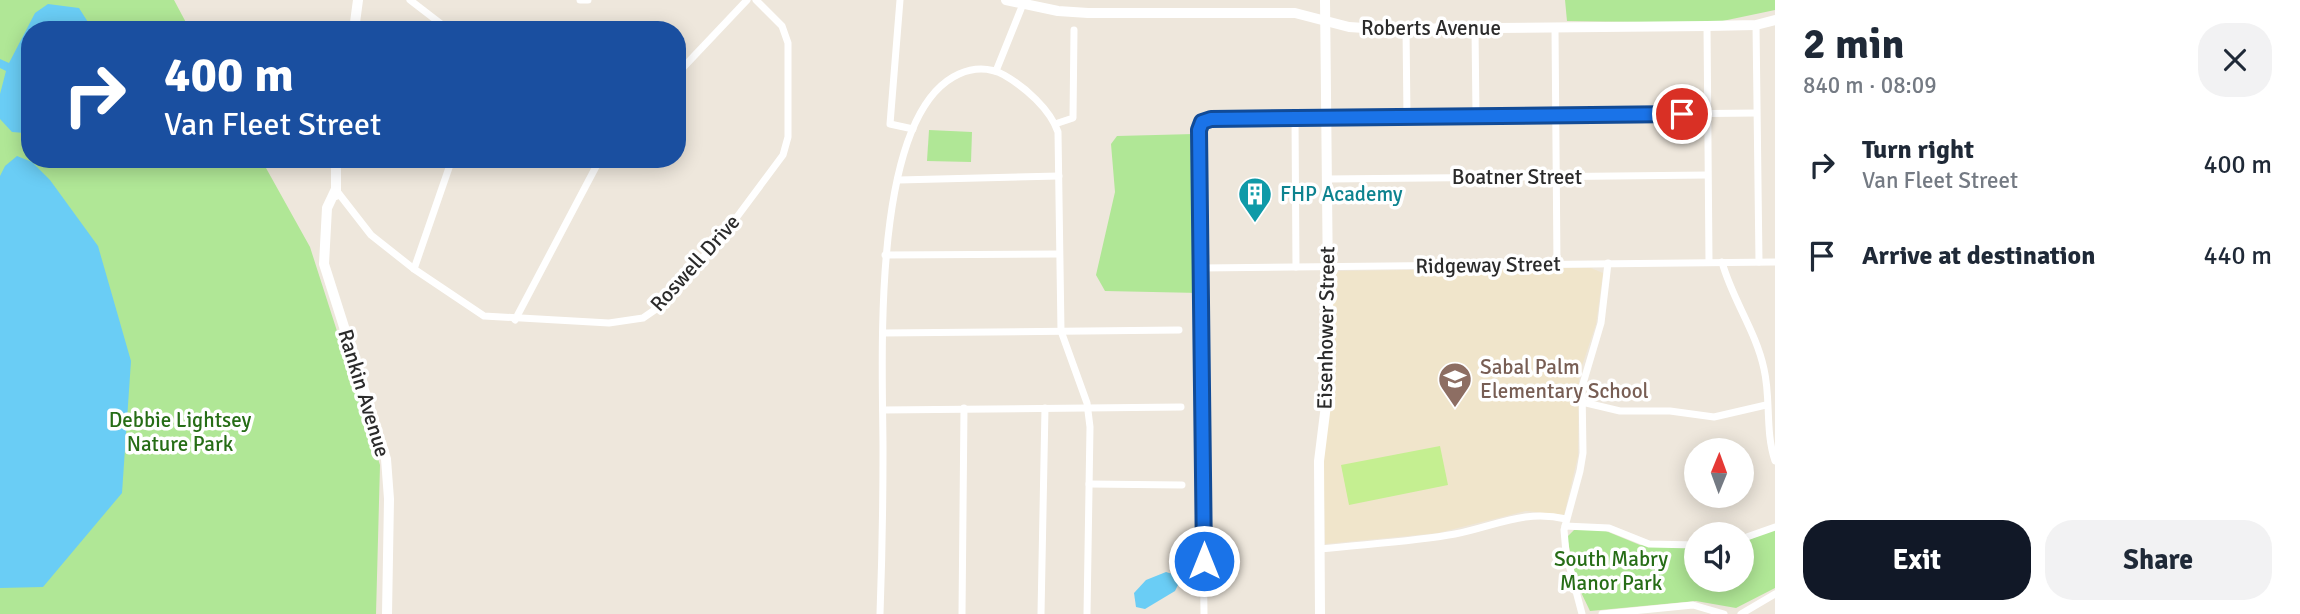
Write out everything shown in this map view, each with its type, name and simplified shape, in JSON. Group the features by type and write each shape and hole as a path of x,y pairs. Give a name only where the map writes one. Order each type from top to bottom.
{"street":[{"path":"355,21 358,0"},
{"path":"410,0 437,21"},
{"path":"580,0 588,0"},
{"path":"686,64 747,0"},
{"name":"Roswell Drive","path":"336,189 359,223 414,269 484,316 515,320 622,323 652,313 728,229 776,168 788,137 788,43 782,26 757,0"},
{"path":"900,0 890,124 913,129"},
{"name":"Roberts Avenue","path":"1006,0 1088,13 1295,13 1349,27 1406,29 1756,25 1775,20"},
{"name":"Eisenhower Street","path":"1320,614 1319,452 1329,381 1325,0"},
{"path":"996,71 1023,4"},
{"path":"1756,25 1759,262"},
{"path":"1707,26 1709,262"},
{"path":"1326,42 1332,31 1349,27"},
{"path":"1555,28 1557,264"},
{"path":"1406,29 1407,117"},
{"path":"1475,29 1476,115"},
{"path":"1055,124 1073,118 1074,30"},
{"path":"880,614 885,255 899,180 913,129 925,103 943,83 972,70 996,71 1034,99 1055,124 1059,144 1061,331 1088,408 1087,614"},
{"path":"1204,614 1199,130 1202,122 1211,119 1295,117 1756,113"},
{"path":"1295,117 1296,267"},
{"name":"Rankin Avenue","path":"336,168 336,189 327,218 324,264 382,443 388,472 387,614"},
{"path":"414,269 449,168"},
{"path":"515,320 595,168"},
{"path":"899,180 1059,176"},
{"name":"Boatner Street","path":"1327,179 1707,176"},
{"path":"885,255 1059,254"},
{"path":"1722,262 1733,298 1760,353 1765,371 1766,405 1775,461"},
{"name":"Ridgeway Street","path":"1202,268 1775,262"},
{"path":"1581,614 1566,553 1565,522 1583,453 1584,374 1601,323 1608,263"},
{"path":"883,333 1179,330"},
{"path":"1582,402 1627,411 1670,411 1714,417 1766,405"},
{"path":"883,410 1181,407"},
{"path":"962,614 964,408"},
{"path":"1041,614 1045,408"},
{"path":"1088,484 1182,485"},
{"path":"1320,549 1454,534 1522,515 1536,514 1565,522 1609,528 1649,544 1684,545"},
{"path":"1754,534 1775,527"},
{"path":"1741,614 1775,594"},
{"path":"1602,614 1693,606 1724,614"}],"shaded area":[{"name":"Sabal Palm Elementary School","path":"1591,268 1603,273 1596,324 1579,375 1578,456 1564,515 1526,511 1438,533 1325,544 1323,450 1333,389 1333,275 1339,271"}],"green space":[{"name":"Debbie Lightsey Nature Park","path":"0,0 174,0 185,21 21,21 21,168 266,168 310,247 380,465 376,614 0,614"},
{"path":"1565,0 1775,0 1775,10 1713,23 1567,21"},
{"path":"929,130 972,132 971,162 927,161"},
{"path":"1194,134 1200,293 1105,291 1096,275 1115,192 1111,144 1117,136"},
{"path":"1440,446 1448,485 1349,505 1341,465"},
{"name":"South Mabry Manor Park","path":"1601,529 1640,545 1684,547 1684,592 1754,592 1754,538 1775,529 1775,588 1736,608 1696,601 1590,611 1577,584 1567,537 1574,530"}],"water":[{"path":"48,4 79,8 87,21 31,21 35,13"},
{"path":"21,40 21,133 12,132 0,119 0,94 6,71 0,68 0,59 9,63"},
{"path":"17,156 21,158 21,168 38,168 50,180 98,246 131,361 122,493 43,587 0,588 0,176 5,166"},
{"path":"1166,572 1182,577 1175,591 1145,609 1136,607 1134,593 1146,580"}],"place":[{"name":"FHP Academy","path":"1255,224"},
{"name":"Sabal Palm Elementary School","path":"1455,409"}],"route":[{"path":"1204,561 1199,130 1202,122 1211,119 1295,117 1682,114"}]}
